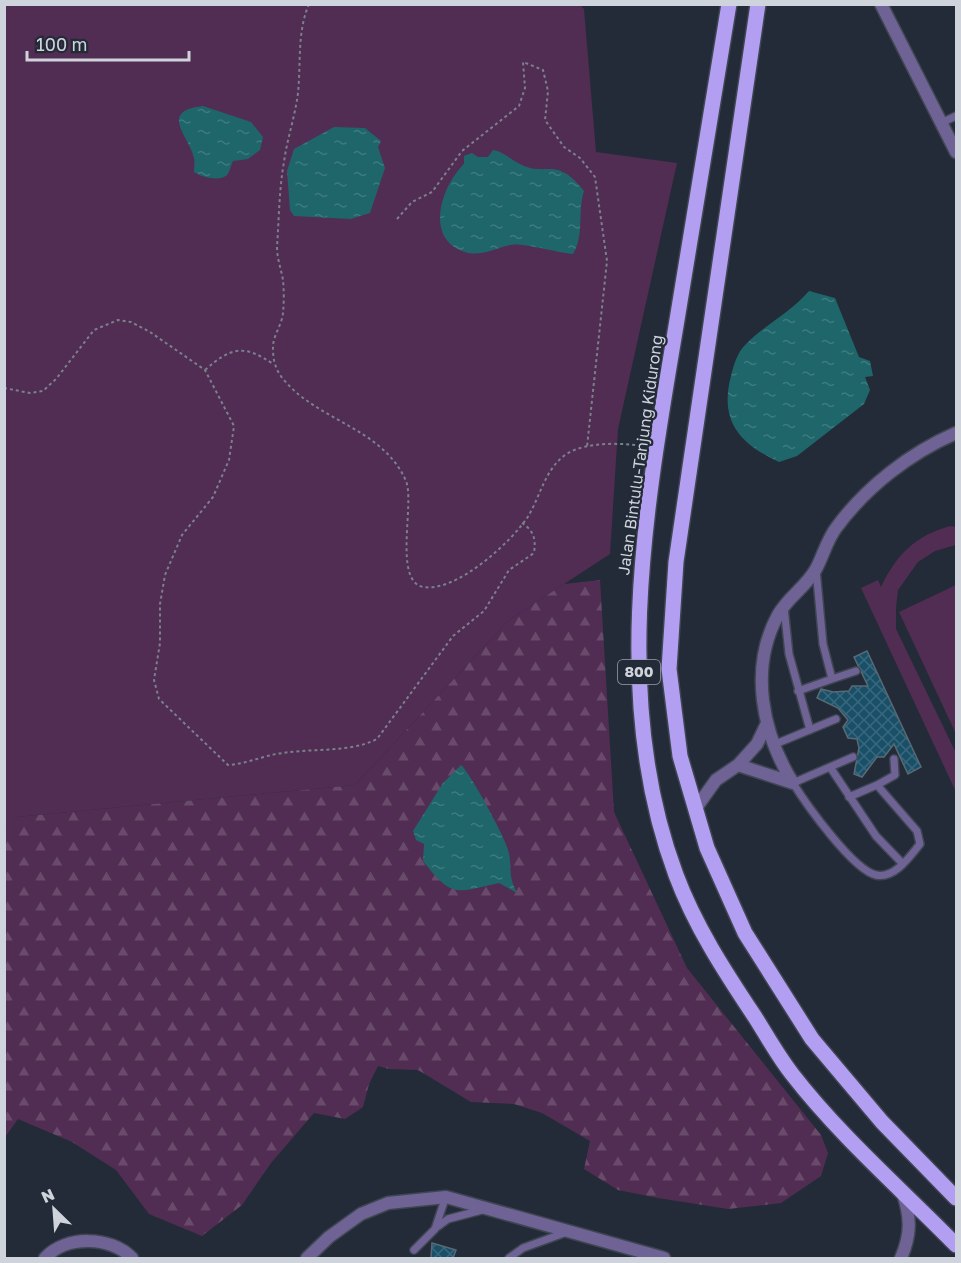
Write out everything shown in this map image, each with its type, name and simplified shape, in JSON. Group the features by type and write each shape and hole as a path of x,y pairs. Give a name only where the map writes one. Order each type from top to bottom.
{"main road":[{"name":"Jalan Bintulu-Tanjung Kidurong","path":"729,4 656,448 641,568 639,667 641,711 657,816 677,877 704,935 791,1074 957,1245"},
{"name":"800","path":"758,4 676,562 669,669 680,756 707,848 745,933 812,1040 882,1122 957,1198"}],"street":[{"path":"882,4 957,152"},
{"path":"793,783 773,745 767,723 760,671 763,650 784,606 806,584 816,569 835,529 877,483 930,445 957,433"},
{"path":"696,808 716,780 738,765 757,744 767,723"},
{"path":"738,765 793,783"},
{"path":"901,1258 909,1240 910,1216 902,1190"},
{"path":"307,1258 329,1237 361,1215 388,1203 446,1197 664,1258"},
{"path":"45,1258 78,1241 102,1242 124,1250 132,1258"}],"lane":[{"path":"943,122 957,116"},
{"path":"816,569 823,644 832,679"},
{"path":"784,606 789,654 810,730"},
{"path":"798,691 856,671"},
{"path":"773,745 836,719"},
{"path":"853,757 793,783 829,832 863,867 877,875 892,873 920,844 919,837 877,785"},
{"path":"849,797 895,775 894,759"},
{"path":"830,767 876,836 903,864"},
{"path":"435,1228 444,1202"},
{"path":"414,1250 435,1228 448,1219 484,1209"},
{"path":"509,1258 523,1248 570,1231"}],"path":[{"path":"274,365 272,346 283,316 283,281 277,251 284,161 293,130 297,101 302,21 309,4"},
{"path":"397,219 412,202 432,192 462,151 519,106 525,88 523,62 543,70 548,91 545,120 564,147 580,158 595,177 605,239 607,261 587,447"},
{"path":"4,388 30,393 43,391 56,379 94,330 118,320 131,322 150,332 206,370 234,426 229,460 213,497 182,536 165,575 160,604 160,643 154,680 159,699 228,765 243,764 281,753 364,746 377,739 453,636 484,611 509,570 534,553 536,540 530,528 522,523"},
{"path":"206,370 221,356 242,349 255,351 274,365 283,379 300,396 375,442 393,461 407,483 409,530 406,562 410,578 422,587 440,586 461,579 508,540 522,523 554,465 568,453 587,447 623,443 656,448"}],"green space":[{"path":"5,5 580,5 584,9 596,152 677,163 618,429 610,554 509,620 355,785 17,817 5,829"},
{"path":"950,526 956,527 956,545 935,551 918,562 898,590 896,629 956,753 956,792 861,588 878,580 881,587 887,575 908,548 927,535"},
{"path":"600,580 614,812 687,968 821,1135 828,1153 821,1176 781,1203 728,1209 618,1190 584,1169 590,1141 542,1113 514,1104 471,1102 418,1070 389,1069 378,1066 369,1084 363,1107 345,1119 314,1113 271,1163 242,1205 202,1236 149,1214 116,1170 72,1142 18,1119 5,1137 4,829 17,817 355,785 509,620 564,584"},
{"path":"956,585 956,734 899,612"}],"water":[{"path":"203,106 251,122 263,137 260,150 248,159 233,161 229,172 224,177 206,177 194,172 194,158 180,126 179,119 182,113"},
{"path":"334,127 365,128 381,141 378,147 385,168 370,213 351,219 294,216 290,210 287,171 294,149"},
{"path":"493,150 528,167 558,170 565,173 584,191 579,239 573,254 515,244 482,253 471,253 452,245 444,236 440,224 440,211 449,185 464,164 464,156 472,153 478,157 488,157"},
{"path":"809,291 835,298 859,357 870,361 873,376 865,377 870,390 864,404 797,456 779,462 753,447 736,429 728,406 728,392 735,363 743,347"},
{"path":"461,765 479,792 507,846 511,877 517,893 499,883 473,889 455,890 441,881 423,861 424,844 416,840 413,831 443,783"}],"building":[{"path":"867,651 921,767 908,774 894,744 884,757 877,757 862,777 854,774 859,748 857,739 848,738 843,727 848,720 838,708 817,698 821,689 833,692 849,691 852,686 868,686 854,657"},
{"path":"432,1243 456,1250 453,1258 431,1258"}]}
